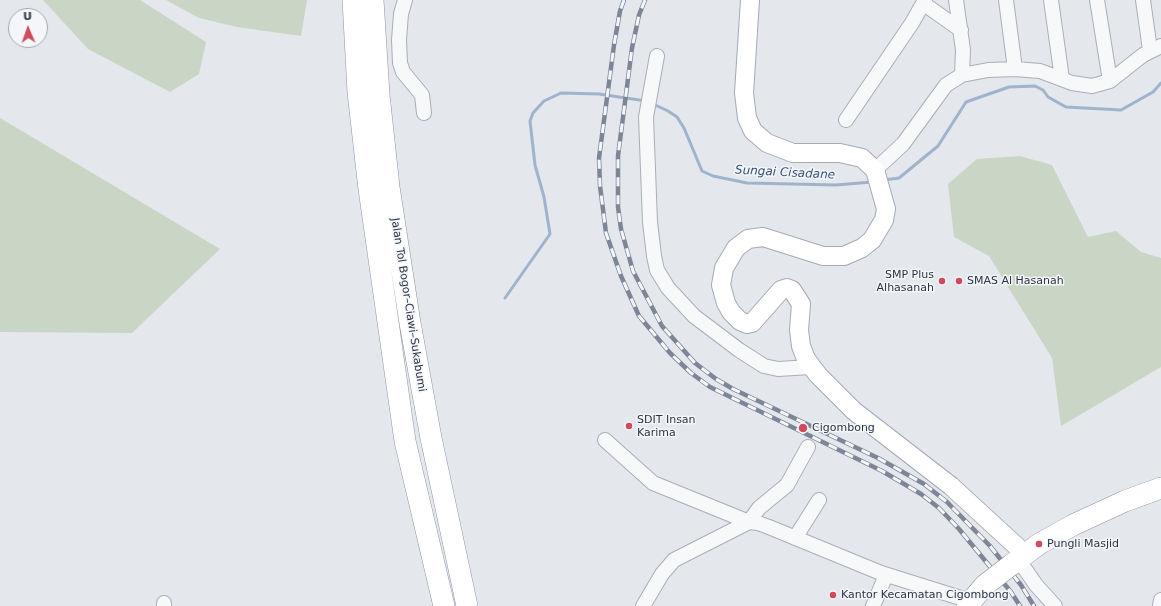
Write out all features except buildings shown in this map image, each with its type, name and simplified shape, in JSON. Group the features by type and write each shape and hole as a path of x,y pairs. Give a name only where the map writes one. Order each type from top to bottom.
{"highway":[{"name":"Jalan Tol Bogor–Ciawi–Sukabumi","path":"353,0 358,92 410,323 430,438 467,606"},
{"name":"Jalan Tol Bogor–Ciawi–Sukabumi","path":"373,0 379,95 379,188 405,441 444,606"},
{"path":"969,604 985,585 1018,559 1072,525 1125,501 1161,488"}],"main road":[{"path":"750,0 744,93 747,118 753,131 767,143 784,151 806,154 840,152 856,155 868,162 876,174 886,202 884,220 877,233 867,245 850,255 823,256 774,239 757,237 748,239 741,243 724,268 721,285 726,303 731,312 744,323 752,323 781,290 790,289 796,294 801,308 799,339 803,352 811,367 854,411 952,486 1018,559"}],"street":[{"path":"405,0 401,14 399,34 400,63 403,72 422,94 424,113"},
{"path":"956,0 963,50 962,76"},
{"path":"1006,0 1015,69"},
{"path":"1051,0 1062,79"},
{"path":"1097,0 1110,81"},
{"path":"876,174 903,144 946,85 962,76 988,70 1015,69 1040,71 1072,83 1088,86 1110,81 1156,48 1143,0"},
{"path":"846,120 925,2 961,30"},
{"path":"657,56 650,84 646,117 654,256 657,270 668,288 694,316 739,350 764,366 778,370 811,367"},
{"path":"605,440 653,483 749,522 758,523 886,575 969,604"},
{"path":"643,606 662,574 674,560 749,522 759,508 786,485 808,447"},
{"path":"795,538 819,500"},
{"path":"1018,559 1036,586 1055,606"},
{"path":"873,606 886,575"},
{"path":"1160,606 1161,600"}],"green space":[{"path":"43,0 140,0 206,42 199,74 170,92 88,49"},
{"path":"166,0 307,0 301,36 237,27 199,18"},
{"path":"0,118 220,249 132,333 0,332"},
{"path":"1020,156 1052,165 1088,237 1116,231 1141,252 1161,258 1161,367 1061,426 1052,358 989,256 954,237 948,184 977,159"}],"waterway":[{"name":"Sungai Cisadane","path":"884,180 899,178 938,146 966,102 1009,87 1035,86 1043,90 1048,97 1066,107 1121,110 1153,92 1161,83"},
{"name":"Sungai Cisadane","path":"505,298 550,234 544,197 535,165 530,121 533,113 544,101 561,93 599,94 646,101"},
{"name":"Sungai Cisadane","path":"653,104 677,117 684,128 702,171 713,176 747,183 836,185 872,182"}],"railway":[{"path":"624,0 620,11 614,45 599,158 600,186 606,233 621,276 639,316 670,353 691,373 710,387 882,471 921,494 939,508 959,529 1011,592 1020,606"},
{"path":"645,0 639,15 632,48 618,156 618,207 621,229 633,271 662,326 695,363 716,379 733,389 878,458 924,484 947,502 990,546 1021,585 1034,606"}],"place":[{"name":"SMP Plus Alhasanah","path":"942,281"},
{"name":"SMAS Al Hasanah","path":"959,281"},
{"name":"SDIT Insan Karima","path":"629,426"},
{"name":"Cigombong","path":"803,428"},
{"name":"Pungli Masjid","path":"1039,544"},
{"name":"Kantor Kecamatan Cigombong","path":"833,595"}]}
